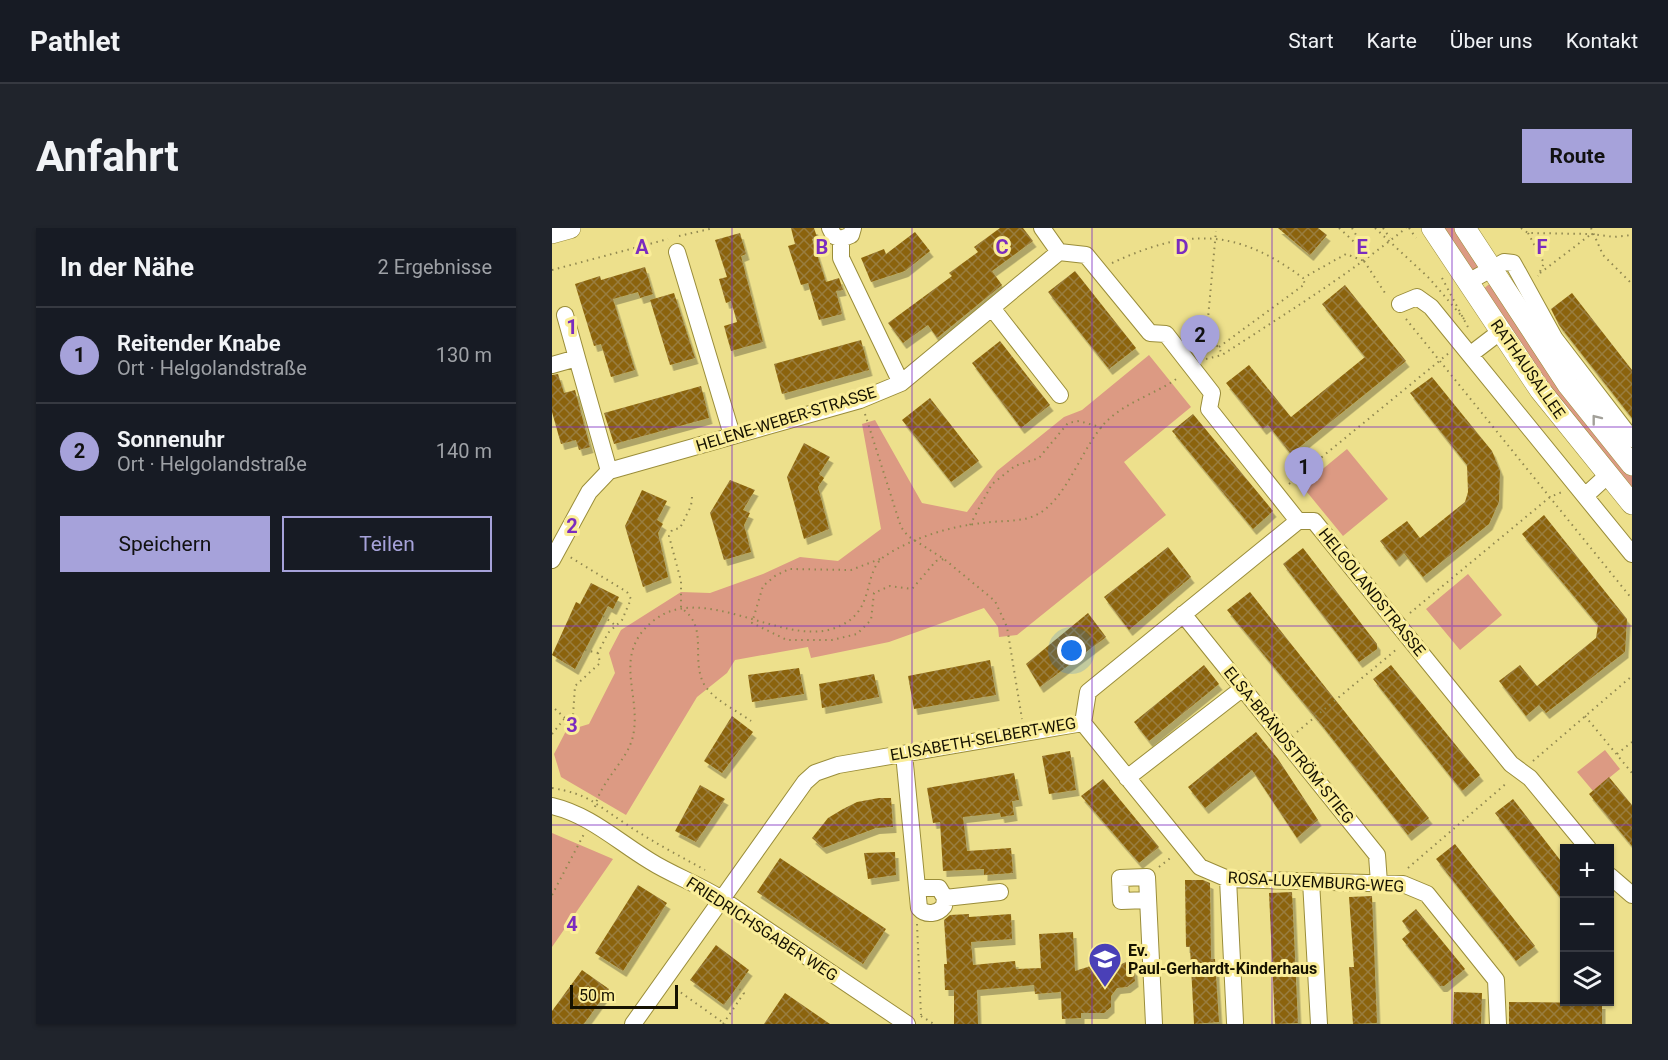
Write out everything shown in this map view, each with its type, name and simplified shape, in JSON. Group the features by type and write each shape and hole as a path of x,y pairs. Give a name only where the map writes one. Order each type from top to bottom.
{"main road":[{"path":"552,233 570,228"},
{"name":"RATHAUSALLEE","path":"1465,228 1568,385 1632,465"},
{"name":"RATHAUSALLEE","path":"1426,235 1468,282 1540,390 1632,504"}],"street":[{"path":"1042,228 1059,252"},
{"path":"841,232 841,258 901,383"},
{"path":"677,252 732,435"},
{"name":"HELGOLANDSTRASSE","path":"1059,252 1086,255 1150,333 1166,334 1212,393 1209,409 1298,521 1314,521 1511,764 1530,778 1584,844"},
{"name":"HELENE-WEBER-STRASSE","path":"609,471 860,400 901,383 1059,252"},
{"path":"1468,282 1492,267 1504,262 1513,263 1569,361 1632,439"},
{"path":"1398,307 1411,297 1422,299 1467,349 1632,554"},
{"path":"992,308 1060,395"},
{"path":"555,554 589,492 609,471 565,315"},
{"path":"1467,349 1501,331"},
{"path":"552,365 577,358"},
{"path":"1585,496 1608,475"},
{"name":"ELISABETH-SELBERT-WEG","path":"633,1024 720,898 815,773 838,765 1083,723 1088,692 1298,521"},
{"name":"ELSA-BRÄNDSTRÖM-STIEG","path":"1183,614 1377,855 1379,883"},
{"path":"1127,778 1243,688"},
{"name":"ROSA-LUXEMBURG-WEG","path":"1083,723 1182,848 1200,867 1228,879 1403,884 1427,894 1496,980 1498,1024"},
{"path":"904,754 917,888 919,908 931,913 941,910 945,898 939,888 917,888"},
{"name":"FRIEDRICHSGABER WEG","path":"552,806 591,820 651,862 692,881 720,898 907,1024"},
{"path":"1148,900 1121,901 1120,878 1147,877 1154,1024"},
{"path":"1228,879 1235,1022"},
{"path":"1614,879 1632,895"},
{"path":"1311,882 1319,1024"},
{"path":"945,898 1000,892"}],"path":[{"path":"552,270 714,228"},
{"path":"1339,228 1363,250"},
{"path":"1352,228 1363,250 1364,261 1376,283 1398,307 1632,599"},
{"path":"1375,228 1391,240 1429,278 1470,326"},
{"path":"1383,228 1391,240"},
{"path":"1216,231 1206,340 1200,361 1222,355 1364,261 1407,228 1426,235"},
{"path":"1521,228 1528,233 1544,263 1540,273"},
{"path":"1591,228 1591,234 1603,255 1632,284"},
{"path":"1206,230 1224,232"},
{"path":"1528,233 1591,234 1614,237 1632,235"},
{"path":"1527,289 1540,273 1591,234"},
{"path":"1099,271 1143,245"},
{"path":"1219,346 1305,284 1303,278 1272,252"},
{"path":"1303,278 1346,254 1364,261"},
{"path":"1276,494 1440,360 1467,349 1470,326 1439,272"},
{"path":"1206,340 1219,346 1222,355"},
{"path":"944,559 936,561 912,590 890,586 874,593 871,620 857,634 832,640 787,640 752,623 751,617 763,586 775,576 789,569 851,570 882,558 897,548 946,530 983,523 1027,519 1041,513 1053,501 1108,420 1132,402 1172,382 1191,366"},
{"path":"860,400 901,526 908,536 944,559 995,601 1007,627 1024,734"},
{"path":"970,525 992,484 1015,466 1038,458 1068,423 1079,421 1103,428"},
{"path":"1399,623 1550,497 1574,483"},
{"path":"681,608 681,581 669,536 672,530 680,528 691,506 692,497"},
{"path":"552,734 565,718 573,716 575,686 600,663 598,652 615,625 622,620 631,599 627,592 555,554"},
{"path":"634,722 629,673 632,651 644,629 668,612 681,608 728,612 802,631 832,629 859,613 882,558"},
{"path":"681,608 691,615 697,626 697,661 703,682 712,693 751,721"},
{"path":"603,616 615,625"},
{"path":"1286,741 1410,638"},
{"path":"585,650 598,652"},
{"path":"555,709 565,718"},
{"path":"1585,716 1632,773"},
{"path":"1617,754 1632,742"},
{"path":"1147,877 1182,848"},
{"path":"921,1024 916,922 922,911"},
{"path":"664,980 724,1024 744,993 737,987"}],"shaded area":[{"path":"1440,228 1459,228 1483,266 1470,275"},
{"path":"1493,281 1632,475 1632,492 1555,397 1482,290"},
{"path":"1149,355 1191,407 1124,462 1166,515 1017,635 999,637 998,627 984,608 889,642 811,658 808,647 735,660 727,673 697,697 626,815 561,777 554,754 566,731 589,724 615,673 609,653 621,630 681,592 710,593 763,574 800,557 838,561 881,529 862,424 875,420 922,503 967,512 997,471 1064,417 1082,410"},
{"path":"1347,449 1388,499 1343,536 1302,486"},
{"path":"1468,574 1502,615 1460,650 1426,609"},
{"path":"1605,750 1620,769 1593,791 1577,772"},
{"path":"552,833 613,859 552,947"}],"building":[{"path":"791,228 814,228 817,237 812,239 826,282 839,278 843,290 836,291 842,314 819,320 808,283 801,285 788,246 795,244"},
{"path":"1000,228 1023,228 1033,241 992,271 1002,285 937,338 928,325 903,343 888,323 952,276 949,273 978,252 974,247"},
{"path":"1278,228 1318,228 1327,235 1310,255"},
{"path":"915,232 930,251 905,271 871,282 861,258 884,249 886,254"},
{"path":"740,233 746,254 741,256 763,342 731,351 724,326 737,322 731,301 726,303 719,279 727,277 715,240"},
{"path":"645,267 653,294 640,298 638,292 613,299 635,370 611,377 601,344 594,346 575,284 600,276 601,280"},
{"path":"1075,271 1136,348 1109,369 1048,292"},
{"path":"1345,285 1406,361 1291,454 1268,425 1263,429 1226,383 1249,365 1291,417 1365,357 1322,304"},
{"path":"674,293 695,358 670,365 650,300"},
{"path":"1572,293 1632,370 1632,418 1559,325 1551,309"},
{"path":"861,340 869,370 782,394 774,364"},
{"path":"1000,341 1050,405 1021,428 972,363"},
{"path":"558,374 564,393 575,390 590,447 579,450 576,440 561,444 552,412 552,375"},
{"path":"1432,377 1492,451 1500,471 1499,502 1489,524 1423,577 1404,553 1396,561 1380,541 1407,521 1420,538 1465,502 1468,492 1467,465 1410,393"},
{"path":"701,386 709,418 614,444 604,413"},
{"path":"930,398 979,461 951,482 902,420"},
{"path":"1193,414 1273,511 1253,529 1172,431"},
{"path":"804,443 830,457 819,474 824,478 818,487 829,529 804,539 787,477"},
{"path":"730,480 755,490 743,510 750,513 744,525 751,552 724,560 710,513"},
{"path":"642,490 667,501 657,520 663,524 658,533 668,577 643,587 625,526"},
{"path":"1544,515 1627,619 1625,652 1546,713 1539,705 1526,716 1499,681 1520,665 1537,686 1596,638 1598,625 1522,534"},
{"path":"1168,547 1191,577 1129,630 1104,597"},
{"path":"1303,548 1377,644 1377,649 1359,662 1283,564"},
{"path":"591,583 619,597 613,609 608,606 575,669 552,655 576,602 580,604"},
{"path":"1250,592 1429,818 1408,835 1227,610"},
{"path":"1088,613 1106,637 1040,687 1026,664"},
{"path":"990,660 996,695 914,709 908,676"},
{"path":"1204,665 1219,684 1149,741 1134,722"},
{"path":"1391,665 1480,775 1462,791 1373,679"},
{"path":"799,668 804,694 752,702 748,675"},
{"path":"874,674 879,697 822,708 819,684"},
{"path":"732,716 753,732 722,773 704,761"},
{"path":"1256,732 1278,759 1318,820 1297,838 1252,770 1205,808 1188,787"},
{"path":"1070,751 1076,790 1049,794 1042,756"},
{"path":"1014,773 1019,800 1012,801 1014,815 1001,817 1000,813 963,817 967,851 1011,848 1013,873 984,875 984,869 943,871 940,822 933,823 927,788"},
{"path":"1609,777 1632,805 1632,846 1589,794"},
{"path":"1103,779 1159,847 1139,863 1081,796"},
{"path":"700,785 725,799 696,842 675,831"},
{"path":"891,798 893,827 876,828 823,848 812,838 828,818 843,809 857,802"},
{"path":"1513,799 1560,860 1560,897 1495,813"},
{"path":"1455,844 1535,946 1516,961 1436,859"},
{"path":"895,852 896,875 868,879 864,853"},
{"path":"780,858 886,929 863,964 757,892"},
{"path":"1185,880 1203,880 1210,883 1211,959 1215,959 1219,1022 1194,1024 1190,947 1186,947"},
{"path":"638,885 667,903 623,971 595,953"},
{"path":"1292,892 1298,1023 1275,1024 1269,893"},
{"path":"1372,896 1377,1023 1353,1024 1349,967 1354,967 1349,897"},
{"path":"1416,909 1465,969 1444,986 1440,986 1402,939 1410,932 1402,921"},
{"path":"969,914 969,917 1011,914 1012,939 971,942 973,965 1015,961 1016,969 1041,968 1039,934 1073,932 1075,971 1100,963 1111,969 1126,962 1134,970 1135,981 1127,987 1117,988 1111,996 1111,1007 1104,1013 1081,1013 1081,1018 1062,1019 1061,992 1035,994 1034,985 977,990 978,1024 954,1024 954,990 945,990 944,964 947,964 944,920 950,915"},
{"path":"716,945 749,970 724,1005 690,980"},
{"path":"582,970 609,989 584,1024 552,1024 552,1011"},
{"path":"1454,992 1482,993 1481,1024 1453,1024"},
{"path":"785,993 830,1024 764,1024"},
{"path":"1509,1002 1560,1003 1560,1006 1602,1006 1602,1024 1509,1024"}],"place":[{"name":"Sonnenuhr","path":"1200,365"},
{"name":"Reitender Knabe","path":"1304,497"},
{"name":"Ev. Paul-Gerhardt-Kinderhaus","path":"1105,988"}]}
